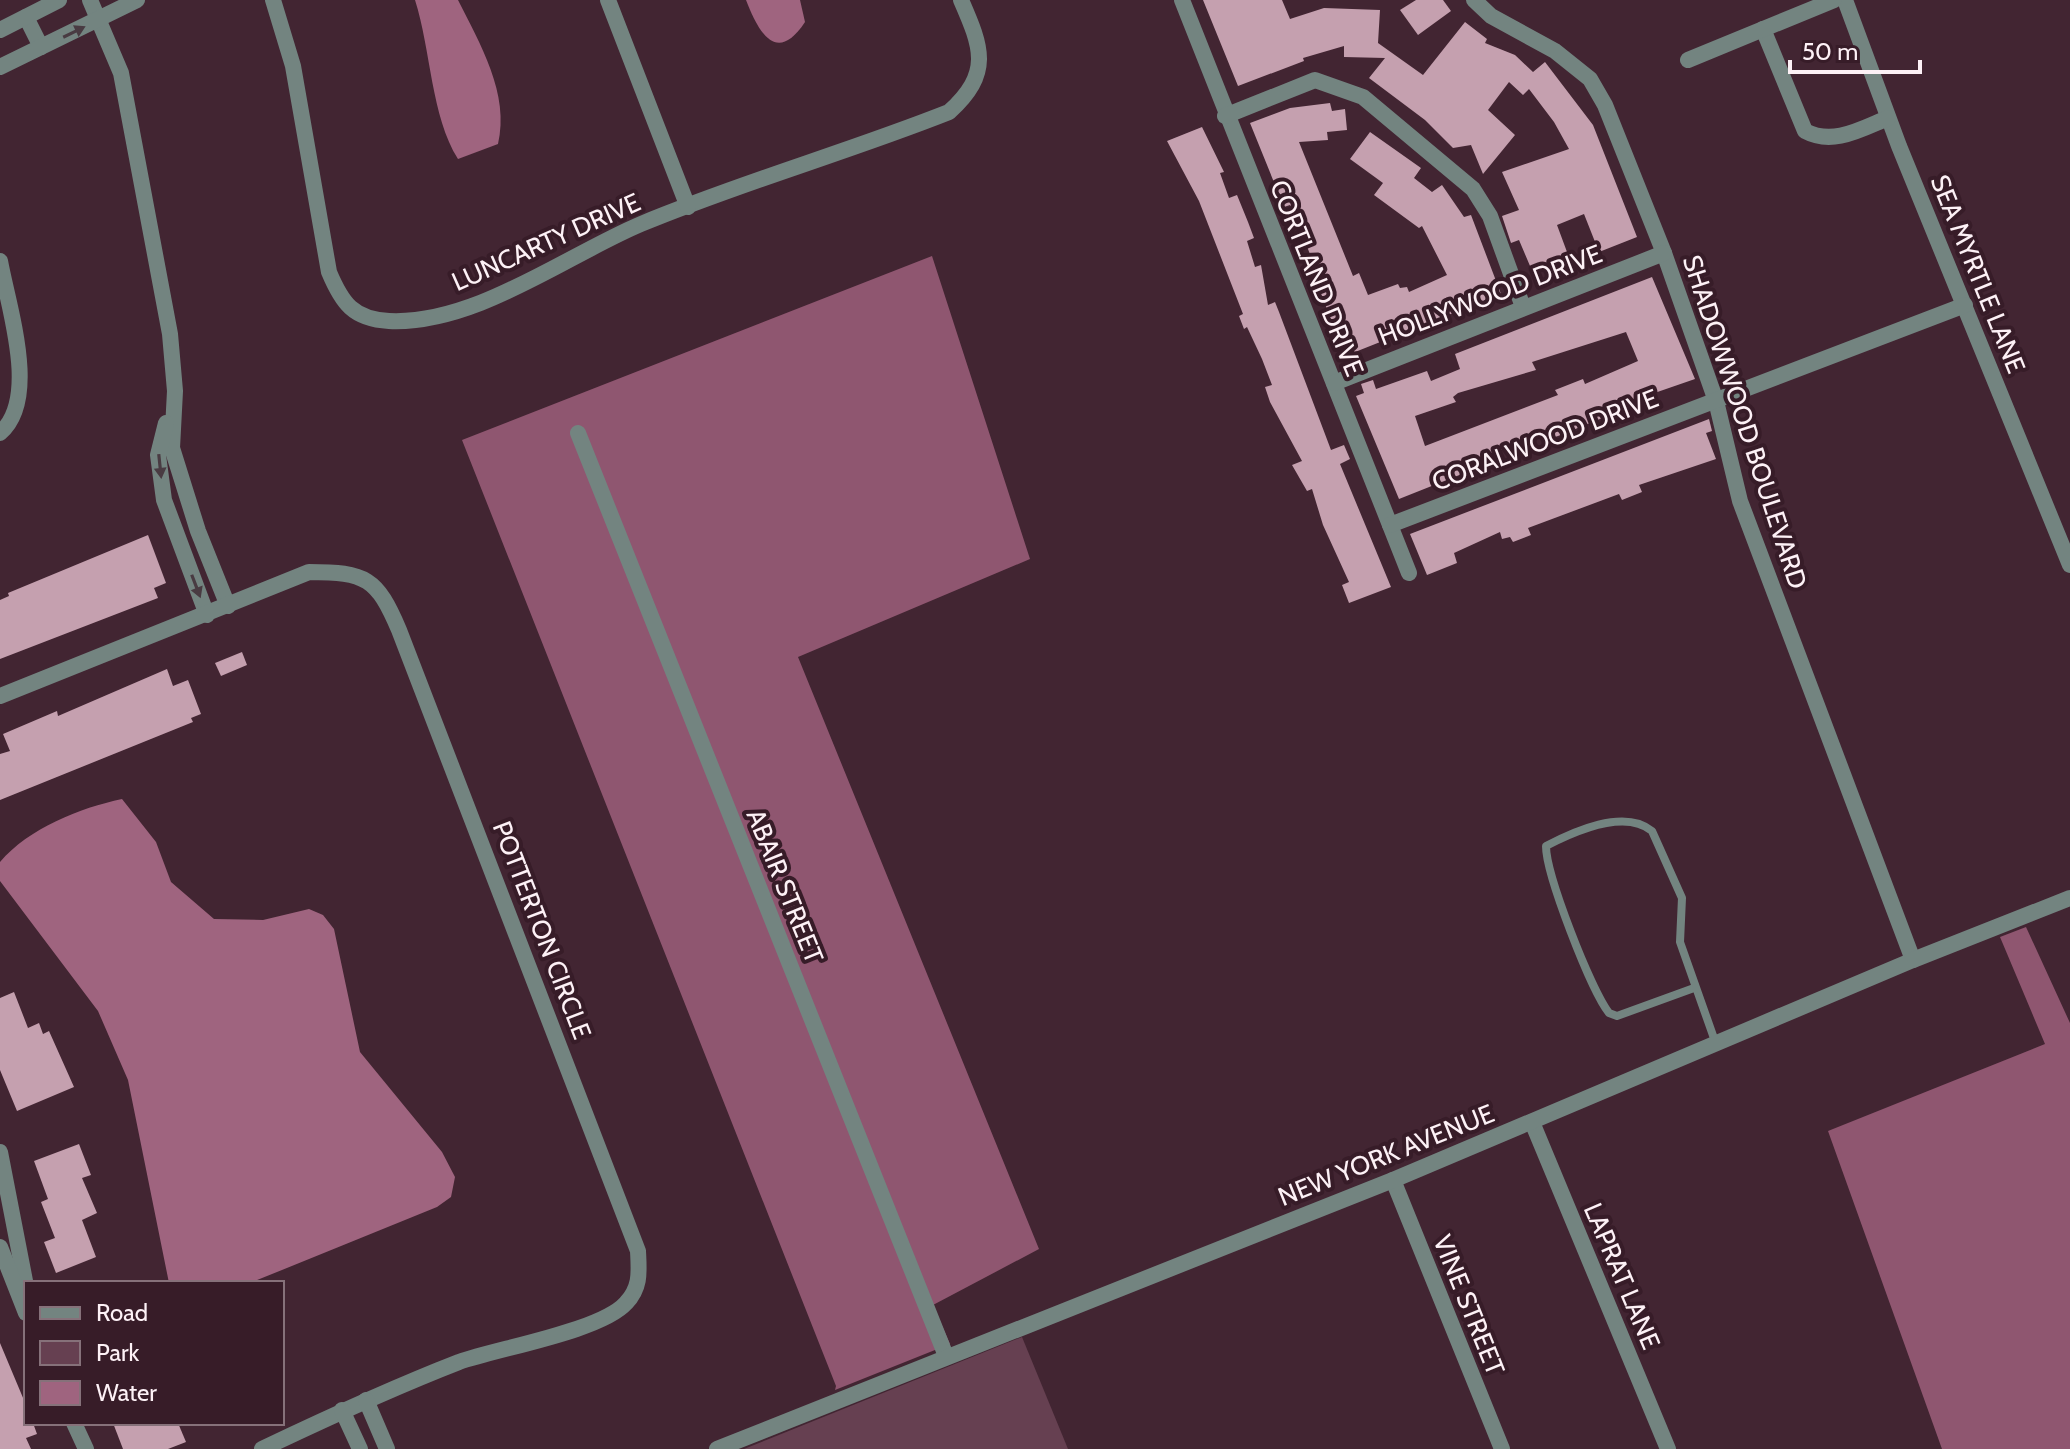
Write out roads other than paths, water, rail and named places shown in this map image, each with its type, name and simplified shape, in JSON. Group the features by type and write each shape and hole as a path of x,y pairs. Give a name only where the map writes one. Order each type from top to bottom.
{"street":[{"path":"0,30 59,0"},
{"path":"90,0 121,73 170,334 175,391 172,448 198,531 228,606"},
{"path":"0,67 137,0"},
{"name":"LUNCARTY DRIVE","path":"273,0 293,66 329,272 340,300 363,317 391,321 441,314 495,296 641,224 949,112 965,97 980,65 979,41 961,0"},
{"path":"608,0 688,207"},
{"name":"CORTLAND DRIVE","path":"1182,0 1225,116 1409,573"},
{"name":"SHADOWWOOD BOULEVARD","path":"1474,0 1491,16 1555,51 1590,79 1605,105 1664,253 1716,401 1740,501 1913,960"},
{"path":"1688,60 1834,0"},
{"name":"SEA MYRTLE LANE","path":"1845,0 1888,118 2070,565"},
{"path":"26,17 41,47"},
{"path":"1763,29 1805,131 1817,138 1833,137 1888,118"},
{"path":"1225,116 1315,80 1363,97 1473,189 1490,216 1523,307"},
{"name":"HOLLYWOOD DRIVE","path":"1334,383 1664,253"},
{"path":"0,261 20,372 19,401 8,427 0,433"},
{"name":"CORALWOOD DRIVE","path":"1390,525 1965,305"},
{"path":"175,391 158,455 164,500 207,615"},
{"name":"ABAIR STREET","path":"578,433 946,1356"},
{"path":"178,539 198,531"},
{"name":"POTTERTON CIRCLE","path":"0,696 309,572 350,572 371,584 386,599 560,1042 638,1251 639,1283 625,1304 603,1318 462,1361 342,1410 262,1449"},
{"name":"NEW YORK AVENUE","path":"717,1449 1393,1180 1913,960 2070,898"},
{"name":"LAPRAT LANE","path":"1532,1122 1668,1449"},
{"path":"0,1152 25,1281"},
{"name":"VINE STREET","path":"1393,1180 1502,1449"},
{"path":"0,1247 24,1308"},
{"path":"366,1400 387,1449"},
{"path":"342,1410 360,1449"},
{"path":"75,1425 86,1449"}],"lane":[{"path":"1694,988 1617,1016 1609,1013 1555,885 1546,861 1546,846 1569,833 1606,823 1644,824 1652,831 1682,898 1680,942 1716,1044"}],"water":[{"path":"415,0 458,0 491,70 496,88 501,125 498,144 458,159 442,123"},
{"path":"746,0 800,0 805,22 795,35 777,43 762,32"},
{"path":"122,799 156,842 171,882 214,919 263,920 309,909 323,915 334,929 360,1052 442,1152 455,1177 451,1197 437,1207 255,1281 169,1281 128,1080 98,1011 0,881 0,862 25,839 56,821"}]}
